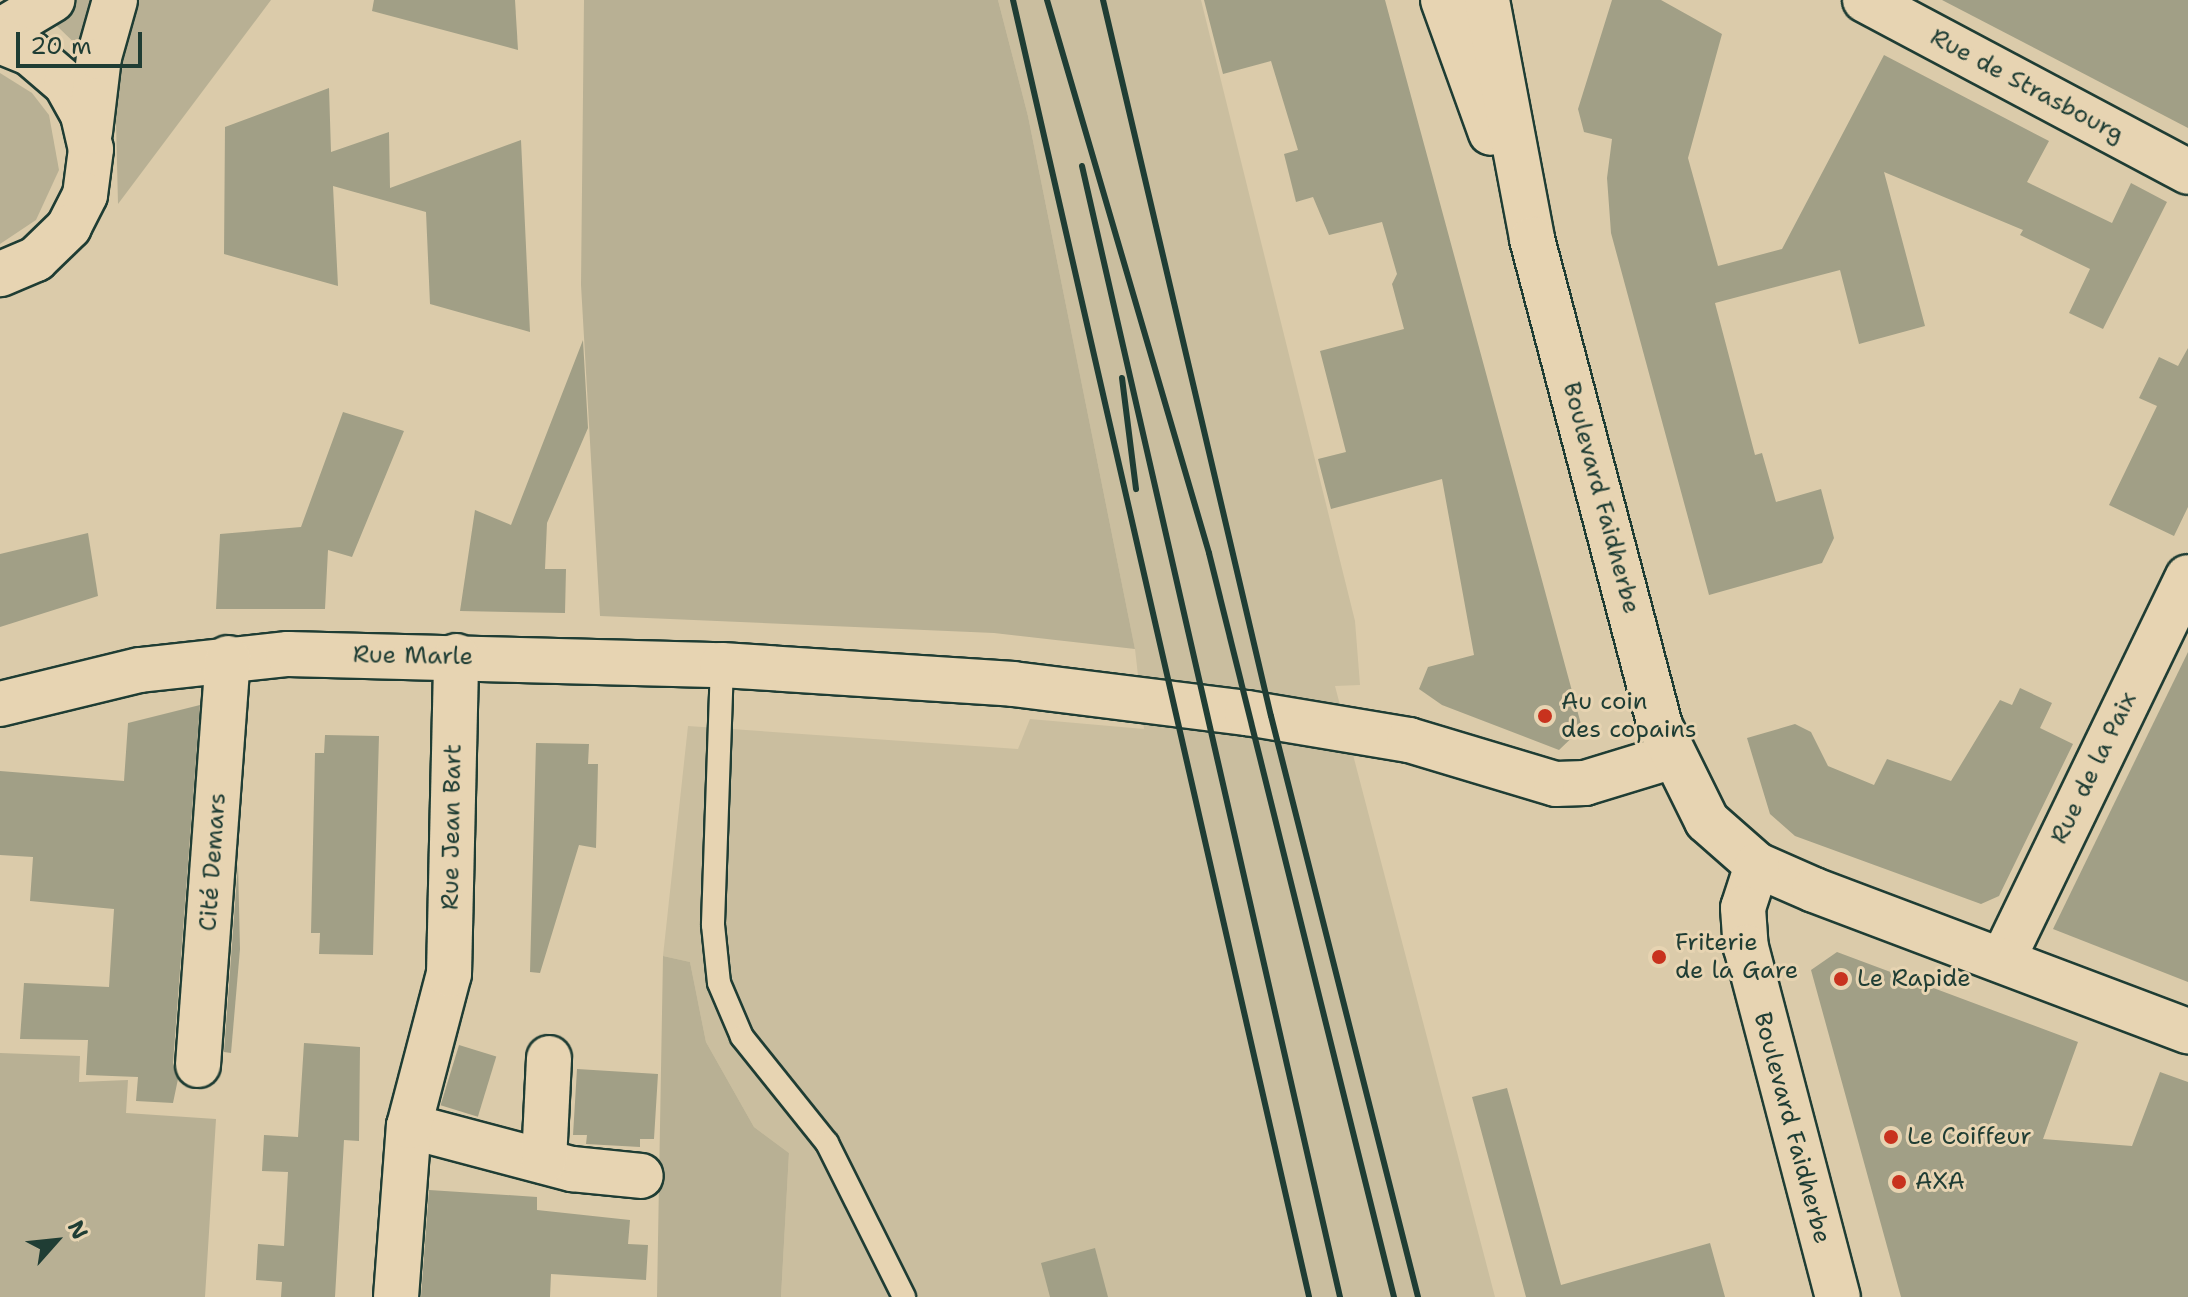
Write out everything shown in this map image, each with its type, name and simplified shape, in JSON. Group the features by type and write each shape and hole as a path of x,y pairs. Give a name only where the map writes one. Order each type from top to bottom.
{"street":[{"path":"0,31 52,0"},
{"path":"0,274 36,259 69,227 88,184 89,138 99,57 115,0"},
{"name":"Boulevard Faidherbe","path":"1443,0 1532,239"},
{"name":"Boulevard Faidherbe","path":"1487,0 1532,239 1670,757 1707,821 1757,865 1743,908 1746,947 1838,1297"},
{"name":"Rue de Strasbourg","path":"1865,0 2188,172"},
{"path":"0,41 30,53 58,75 78,104 89,138"},
{"name":"Rue de la Paix","path":"2003,959 2188,577"},
{"name":"Rue Marle","path":"0,704 140,670 228,658 456,656 831,670 1013,684 1353,728 1556,784 1585,783 1670,757"},
{"name":"Rue Jean Bart","path":"396,1297 409,1126 445,998 456,656"},
{"name":"Cité Demars","path":"198,1065 228,658"},
{"path":"1757,865 2188,1031"},
{"path":"544,1161 549,1058"},
{"path":"409,1126 544,1161 641,1176"}],"lane":[{"path":"722,665 713,925 719,983 742,1037 827,1143 904,1297"}],"shaded area":[{"path":"30,0 271,0 118,204 115,82"},
{"path":"584,0 998,0 1028,116 1135,649 994,633 600,616 581,285"},
{"path":"998,0 1201,0 1355,621 1360,685 1335,686 1495,1297 781,1297 789,1153 754,1127 706,1042 690,962 663,956 688,726 1018,749 1030,719 1144,729 1135,649 1028,116"},
{"path":"0,73 32,93 49,115 59,170 36,220 0,244"},
{"path":"663,956 690,962 706,1042 754,1127 789,1153 781,1297 657,1297"},
{"path":"0,1053 80,1056 79,1082 128,1080 126,1113 216,1119 205,1297 0,1297"}],"building":[{"path":"374,0 515,0 518,50 372,11"},
{"path":"1204,0 1385,0 1582,728 1559,750 1442,705 1419,689 1428,667 1474,655 1442,479 1331,509 1318,459 1346,452 1320,351 1404,329 1392,284 1397,274 1382,222 1329,235 1313,197 1296,202 1284,154 1298,150 1271,61 1223,74"},
{"path":"1612,0 1661,0 1722,34 1688,158 1718,266 1782,249 1884,55 2049,141 2027,182 2112,223 2131,183 2167,202 2103,329 2069,313 2090,269 2020,235 2023,230 1884,172 1925,326 1859,344 1840,270 1715,303 1755,455 1762,453 1776,502 1821,489 1834,538 1822,563 1709,595 1611,233 1607,178 1612,139 1584,132 1578,109"},
{"path":"1942,0 2188,0 2188,128"},
{"path":"329,88 331,152 389,132 390,188 521,140 530,332 430,304 426,212 333,186 338,286 224,254 225,127"},
{"path":"583,340 588,428 547,523 545,569 566,569 565,613 460,611 475,510 511,525"},
{"path":"2188,348 2188,507 2174,536 2109,505 2157,406 2139,398 2159,357 2178,366"},
{"path":"343,412 404,431 352,557 328,550 325,609 216,609 220,534 301,527"},
{"path":"88,533 98,596 0,627 0,554"},
{"path":"2188,652 2188,982 2053,929"},
{"path":"2020,688 2052,703 2040,728 2073,744 1999,896 1981,904 1795,836 1770,814 1747,738 1795,724 1811,732 1828,766 1874,785 1887,759 1951,781 2000,700 2012,705"},
{"path":"200,705 173,1063 178,1079 173,1103 136,1101 138,1077 86,1075 88,1040 20,1039 24,983 109,987 114,909 30,901 33,857 0,855 0,771 124,781 128,723"},
{"path":"325,735 379,736 373,955 319,954 320,933 311,933 315,753 324,753"},
{"path":"536,743 589,744 588,764 598,764 596,848 579,845 540,973 530,972"},
{"path":"238,864 240,949 231,1053 224,1052"},
{"path":"1837,952 2078,1042 2043,1139 2132,1146 2160,1072 2188,1082 2188,1297 1901,1297 1811,970"},
{"path":"304,1043 360,1047 359,1141 344,1140 335,1297 281,1297 282,1282 256,1280 258,1244 284,1246 288,1172 262,1171 264,1135 298,1137"},
{"path":"459,1045 496,1056 478,1117 441,1105"},
{"path":"577,1069 658,1074 654,1139 640,1139 640,1147 586,1144 587,1135 573,1135"},
{"path":"1507,1088 1561,1285 1710,1243 1725,1297 1526,1297 1472,1097"},
{"path":"429,1190 537,1197 537,1210 630,1220 628,1244 648,1245 646,1280 551,1274 550,1297 421,1297"},
{"path":"1095,1248 1108,1297 1050,1297 1041,1263"}],"railway":[{"path":"1013,0 1309,1297"},
{"path":"1047,0 1209,553 1394,1297"},
{"path":"1103,0 1271,716 1418,1297"},
{"path":"1082,166 1340,1297"},
{"path":"1122,378 1136,489"}],"place":[{"name":"Au coin des copains","path":"1545,716"},
{"name":"Friterie de la Gare","path":"1659,957"},
{"name":"Le Rapide","path":"1841,979"},
{"name":"Le Coiffeur","path":"1891,1137"},
{"name":"AXA","path":"1899,1182"}]}
